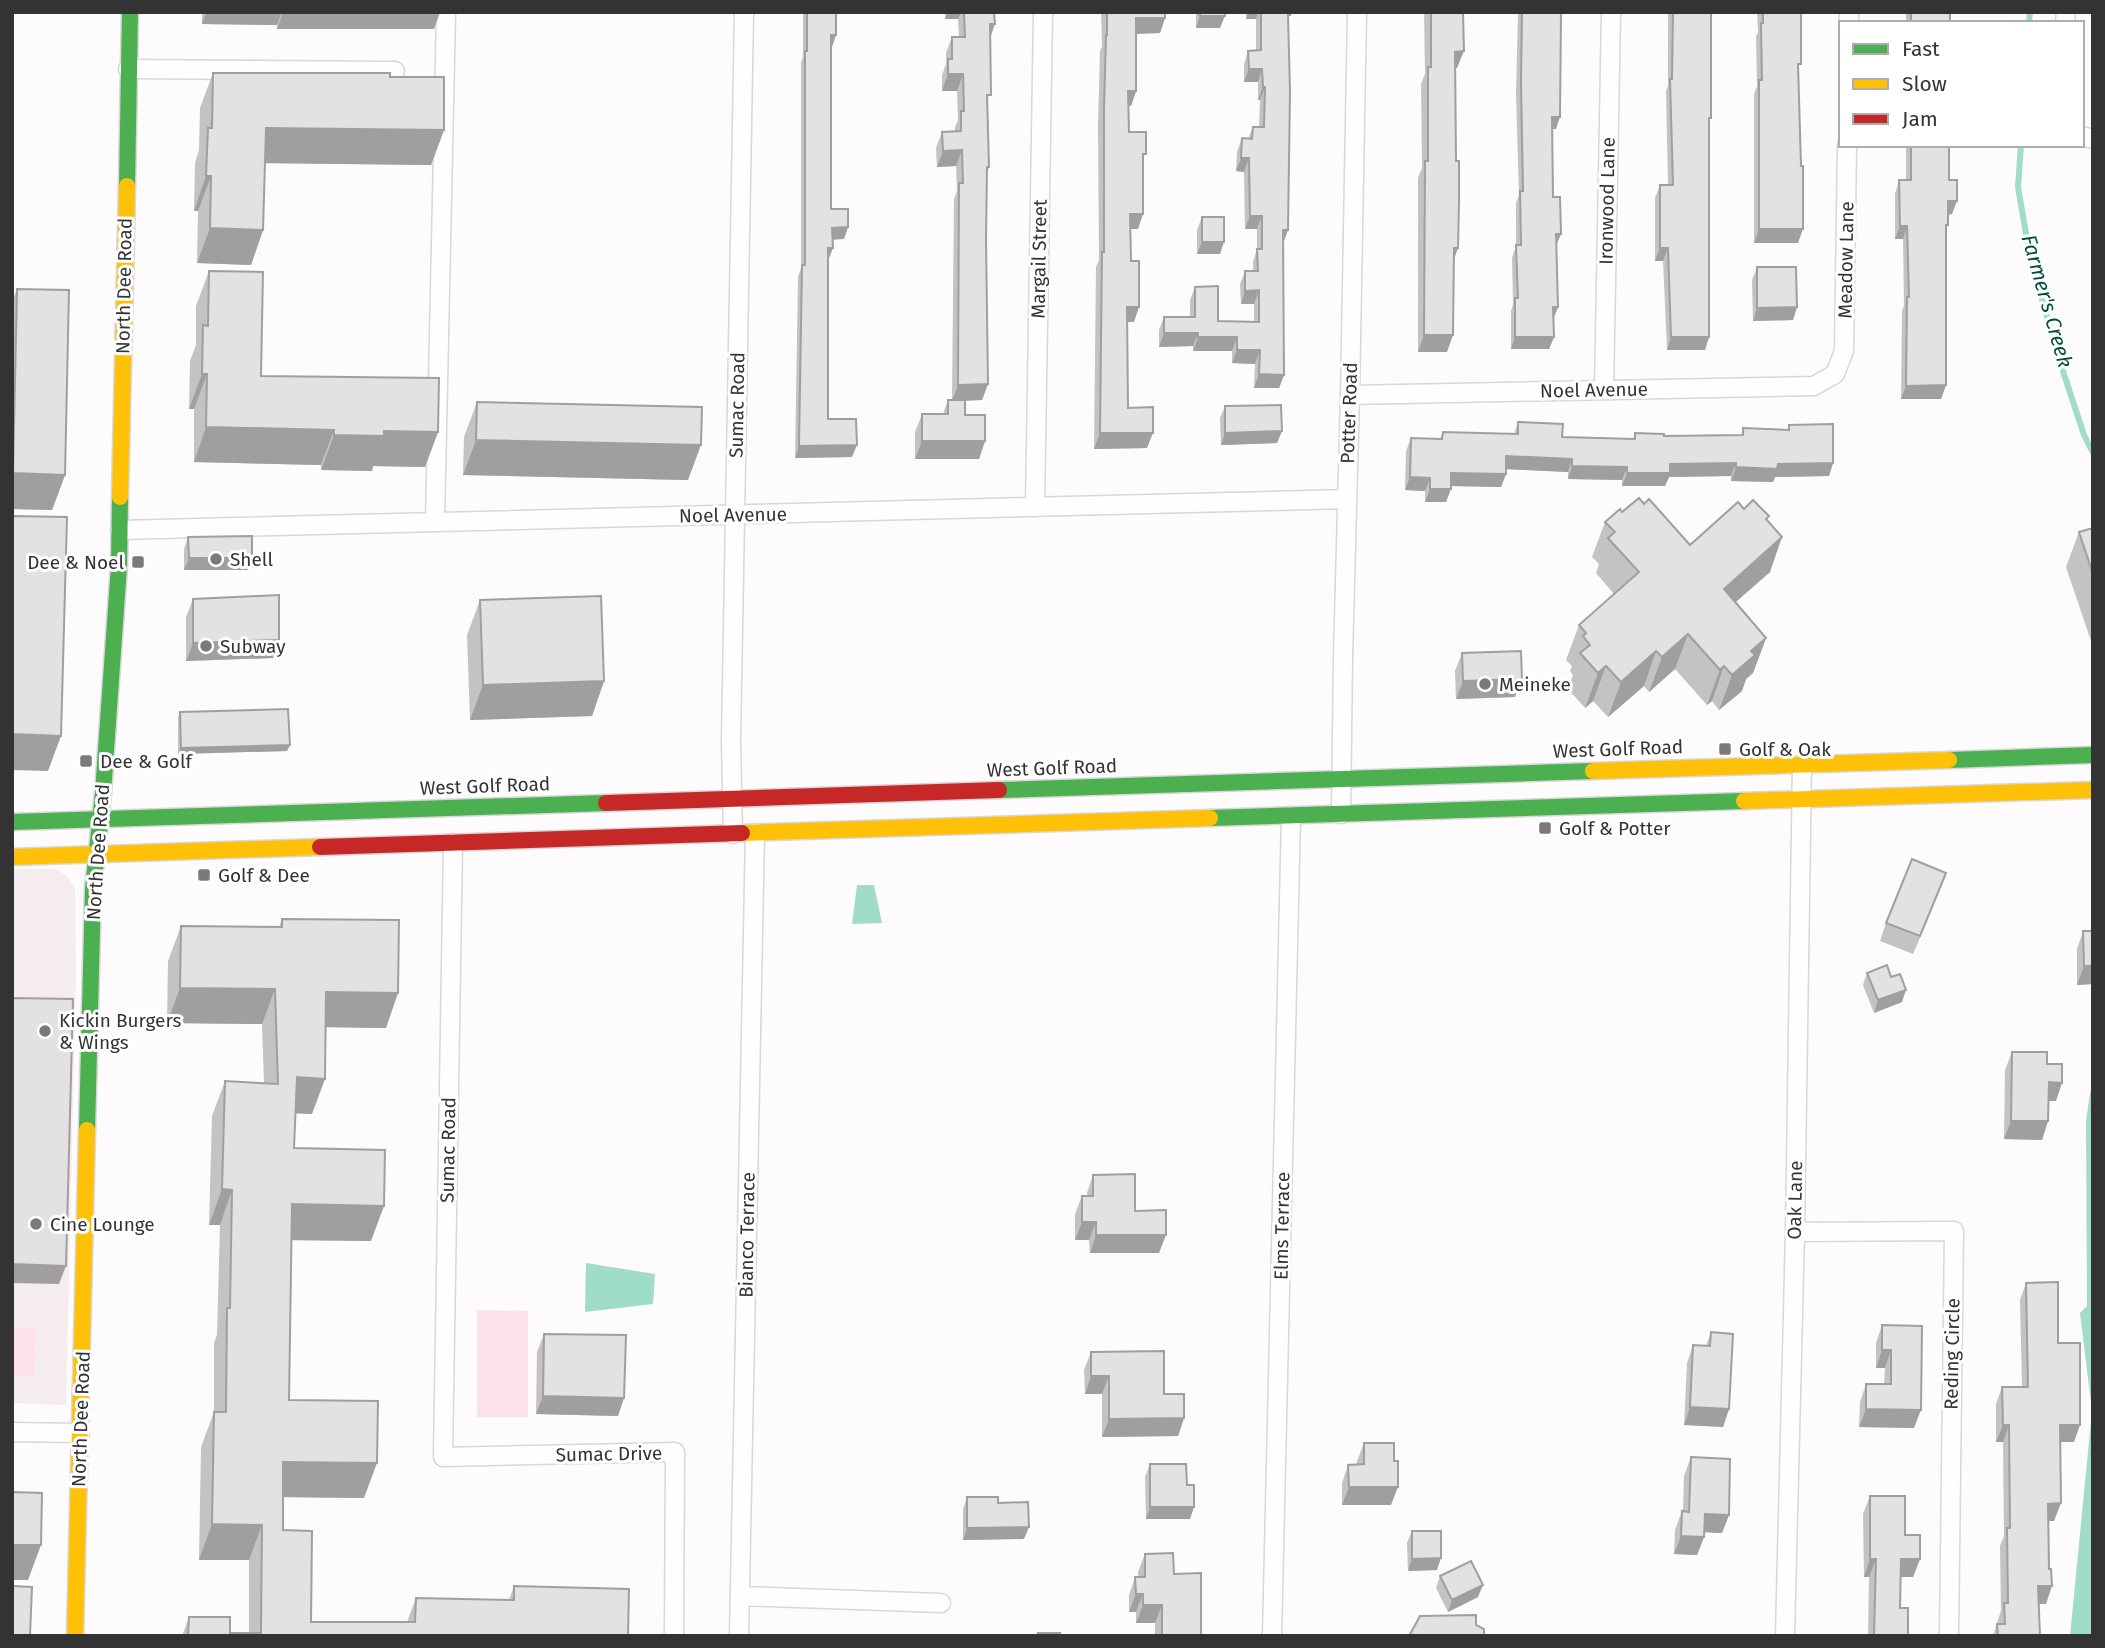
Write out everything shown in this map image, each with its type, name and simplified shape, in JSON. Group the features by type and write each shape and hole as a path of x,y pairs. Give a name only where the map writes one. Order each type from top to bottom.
{"main road":[{"name":"North Dee Road","path":"75,1636 93,889 120,530 130,12"},
{"name":"West Golf Road","path":"12,822 2093,755"},
{"path":"12,857 2093,790"}],"street":[{"path":"435,522 446,12"},
{"name":"Sumac Road","path":"733,834 731,740 744,12"},
{"name":"Margail Street","path":"1035,507 1043,12"},
{"name":"Potter Road","path":"1341,814 1357,12"},
{"name":"Ironwood Lane","path":"1604,390 1611,12"},
{"path":"128,69 395,71"},
{"name":"Meadow Lane","path":"1835,374 1844,351 1847,147"},
{"name":"Noel Avenue","path":"1350,395 1814,386 1835,374"},
{"name":"Noel Avenue","path":"120,530 1347,499"},
{"name":"Oak Lane","path":"1785,1636 1795,1232 1802,764"},
{"name":"Elms Terrace","path":"1272,1636 1291,816"},
{"name":"Bianco Terrace","path":"739,1636 755,833"},
{"name":"Sumac Road","path":"443,1457 453,843"},
{"name":"Reding Circle","path":"1795,1232 1954,1231 1949,1636"},
{"path":"12,1432 80,1433"},
{"name":"Sumac Drive","path":"443,1457 675,1452 674,1636"},
{"path":"740,1596 941,1603"}],"shaded area":[{"path":"12,869 56,869 67,876 75,889 76,971 66,1405 12,1403"},
{"path":"857,885 874,885 882,923 852,924"},
{"path":"2093,1088 2093,1636 2070,1636 2092,1411 2080,1313 2087,1306 2086,1121"},
{"path":"586,1263 655,1274 653,1304 585,1312"},
{"path":"477,1310 528,1311 528,1417 477,1417"},
{"path":"12,1328 36,1328 34,1377 12,1376"}],"building":[{"path":"807,12 836,12 836,35 831,35 831,209 848,209 848,227 832,228 833,248 828,248 828,419 856,419 857,445 799,446 802,265 805,265"},
{"path":"964,12 994,12 995,24 990,24 991,95 987,95 988,384 958,385 959,183 963,183 962,150 943,151 942,132 961,131 961,111 964,111 963,74 948,74 948,59 952,59 952,37 965,37"},
{"path":"1107,12 1165,12 1165,18 1136,18 1136,91 1128,91 1129,132 1146,132 1146,154 1143,154 1143,214 1130,214 1131,261 1139,261 1139,307 1127,307 1128,408 1153,407 1153,433 1100,433"},
{"path":"1200,12 1225,12 1225,16 1200,16"},
{"path":"1261,12 1290,12 1288,230 1283,230 1284,375 1259,374 1260,350 1237,350 1237,337 1198,337 1198,333 1164,333 1164,317 1195,317 1195,287 1218,286 1218,321 1259,322 1259,290 1245,291 1245,271 1258,271 1257,249 1262,249 1262,216 1250,216 1249,158 1241,158 1242,138 1252,139 1253,127 1264,127 1265,87 1262,69 1249,69 1248,51 1261,50"},
{"path":"1431,12 1463,12 1464,51 1455,52 1459,201 1458,248 1454,248 1453,335 1424,335 1425,161 1428,161"},
{"path":"1522,12 1561,12 1560,117 1552,117 1553,197 1560,197 1561,234 1556,234 1558,307 1553,307 1554,337 1515,337 1515,298 1518,298 1516,245 1521,245 1520,191 1523,191"},
{"path":"1673,12 1711,12 1709,337 1671,337 1668,248 1660,248 1660,185 1673,185 1670,79"},
{"path":"1763,12 1801,12 1801,64 1798,64 1803,229 1759,229 1759,80 1762,80"},
{"path":"1911,12 1950,12 1950,21 1911,21"},
{"path":"213,73 390,73 390,77 444,77 444,130 266,128 263,230 210,228 211,176 206,176 208,128 212,128"},
{"path":"1911,147 1949,147 1949,180 1957,180 1957,201 1948,201 1946,225 1946,385 1906,386 1909,297 1907,226 1900,226 1899,180 1911,180"},
{"path":"1202,217 1224,217 1224,242 1202,242"},
{"path":"1757,267 1796,267 1797,307 1757,308"},
{"path":"209,271 263,272 261,376 439,378 438,432 384,431 384,436 334,435 334,430 206,427 207,374 202,374 203,325 208,326"},
{"path":"17,289 69,290 65,475 13,473"},
{"path":"948,400 965,400 965,415 985,415 985,441 922,441 922,414 948,414"},
{"path":"477,402 702,407 701,445 476,440"},
{"path":"1281,405 1282,431 1225,433 1225,406"},
{"path":"1518,422 1563,424 1562,437 1635,439 1635,433 1664,436 1743,435 1743,428 1789,430 1789,425 1833,424 1833,463 1778,464 1777,469 1736,467 1736,463 1670,464 1670,473 1627,473 1627,467 1572,466 1572,459 1506,456 1506,474 1451,473 1451,489 1430,489 1430,478 1410,477 1411,438 1442,439 1443,432 1518,434"},
{"path":"1639,498 1644,504 1649,499 1690,545 1738,502 1744,509 1753,500 1769,516 1766,519 1782,537 1724,589 1766,638 1751,651 1755,655 1732,675 1724,666 1720,670 1688,634 1662,657 1656,651 1621,682 1606,666 1598,673 1580,653 1590,645 1583,636 1586,633 1579,625 1639,572 1608,538 1615,532 1605,522"},
{"path":"13,516 67,517 61,736 12,734"},
{"path":"2093,528 2093,574 2079,532"},
{"path":"252,536 252,558 189,558 188,537"},
{"path":"279,595 279,640 193,643 193,599"},
{"path":"601,596 604,681 483,685 480,600"},
{"path":"1521,651 1522,679 1463,681 1462,653"},
{"path":"288,709 290,745 181,748 180,712"},
{"path":"1912,859 1946,873 1920,936 1886,923"},
{"path":"282,919 399,920 398,993 326,992 325,1079 297,1077 294,1148 385,1150 384,1206 292,1204 289,1400 378,1401 377,1463 283,1462 283,1530 312,1531 311,1622 415,1622 416,1598 514,1600 514,1586 629,1589 628,1636 188,1636 189,1617 230,1617 230,1633 261,1633 262,1525 212,1524 214,1412 226,1412 227,1308 230,1308 232,1190 222,1189 225,1081 278,1084 275,989 180,988 181,926 282,927"},
{"path":"2083,931 2093,931 2093,966 2084,966"},
{"path":"1887,965 1891,977 1900,974 1906,990 1878,1000 1867,973"},
{"path":"12,998 73,999 66,1266 12,1264"},
{"path":"2012,1052 2047,1052 2047,1064 2062,1064 2062,1083 2049,1082 2048,1121 2011,1121"},
{"path":"1135,1174 1135,1211 1166,1210 1166,1235 1096,1235 1096,1222 1082,1222 1082,1196 1093,1196 1093,1175"},
{"path":"2058,1282 2058,1343 2080,1343 2080,1425 2060,1425 2061,1503 2048,1504 2049,1569 2052,1586 2038,1586 2040,1636 1998,1636 1997,1624 2005,1624 2004,1603 2008,1603 2007,1528 2010,1528 2009,1425 2003,1425 2002,1387 2028,1387 2026,1283"},
{"path":"1882,1325 1922,1326 1921,1410 1866,1409 1866,1384 1891,1384 1891,1350 1882,1350"},
{"path":"1711,1332 1733,1334 1729,1409 1690,1407 1693,1345 1710,1346"},
{"path":"544,1334 626,1335 624,1398 543,1396"},
{"path":"1164,1351 1164,1394 1184,1394 1184,1418 1109,1419 1109,1376 1091,1376 1091,1352"},
{"path":"1364,1443 1394,1443 1394,1461 1398,1461 1398,1487 1349,1487 1348,1465 1364,1464"},
{"path":"1691,1457 1730,1459 1729,1515 1705,1514 1704,1537 1681,1536 1682,1511 1689,1512"},
{"path":"1150,1464 1186,1464 1187,1485 1194,1485 1194,1507 1150,1507"},
{"path":"12,1492 42,1493 41,1545 12,1545"},
{"path":"1870,1496 1905,1496 1905,1535 1920,1535 1920,1559 1901,1559 1900,1608 1908,1608 1908,1636 1874,1636 1876,1559 1870,1559"},
{"path":"967,1497 998,1497 998,1503 1028,1502 1029,1527 967,1528"},
{"path":"1412,1531 1441,1531 1441,1558 1412,1559"},
{"path":"1173,1553 1174,1574 1201,1573 1201,1636 1162,1636 1162,1605 1143,1605 1143,1594 1136,1594 1135,1577 1145,1577 1145,1554"},
{"path":"1471,1561 1483,1585 1452,1600 1440,1576"},
{"path":"12,1586 32,1587 30,1636 12,1636"},
{"path":"1476,1615 1476,1625 1484,1629 1484,1636 1409,1636 1420,1616"},
{"path":"1038,1633 1060,1633 1060,1636 1038,1636"}],"waterway":[{"name":"Farmer's Creek","path":"2029,21 2030,12"},
{"name":"Farmer's Creek","path":"2021,147 2018,187 2030,257 2059,359 2084,435 2093,453"}],"traffic: fast":[{"path":"127,186 130,12"},
{"path":"87,1130 93,889 103,793 119,566 120,497"},
{"path":"1949,760 2093,755"},
{"path":"999,790 1593,771"},
{"path":"1210,818 1744,801"},
{"path":"12,822 606,803"}],"traffic: slow":[{"path":"120,497 127,186"},
{"path":"1593,771 1949,760"},
{"path":"1744,801 2093,790"},
{"path":"742,833 1210,818"},
{"path":"12,857 320,847"},
{"path":"75,1636 87,1130"}],"traffic: jam":[{"path":"606,803 999,790"},
{"path":"320,847 742,833"}],"place":[{"name":"Shell","path":"216,559"},
{"name":"Dee & Noel","path":"138,562"},
{"name":"Subway","path":"206,646"},
{"name":"Meineke","path":"1485,684"},
{"name":"Golf & Oak","path":"1725,749"},
{"name":"Dee & Golf","path":"86,761"},
{"name":"Golf & Potter","path":"1545,828"},
{"name":"Golf & Dee","path":"204,875"},
{"name":"Kickin Burgers & Wings","path":"45,1031"},
{"name":"Cine Lounge","path":"36,1224"}]}
